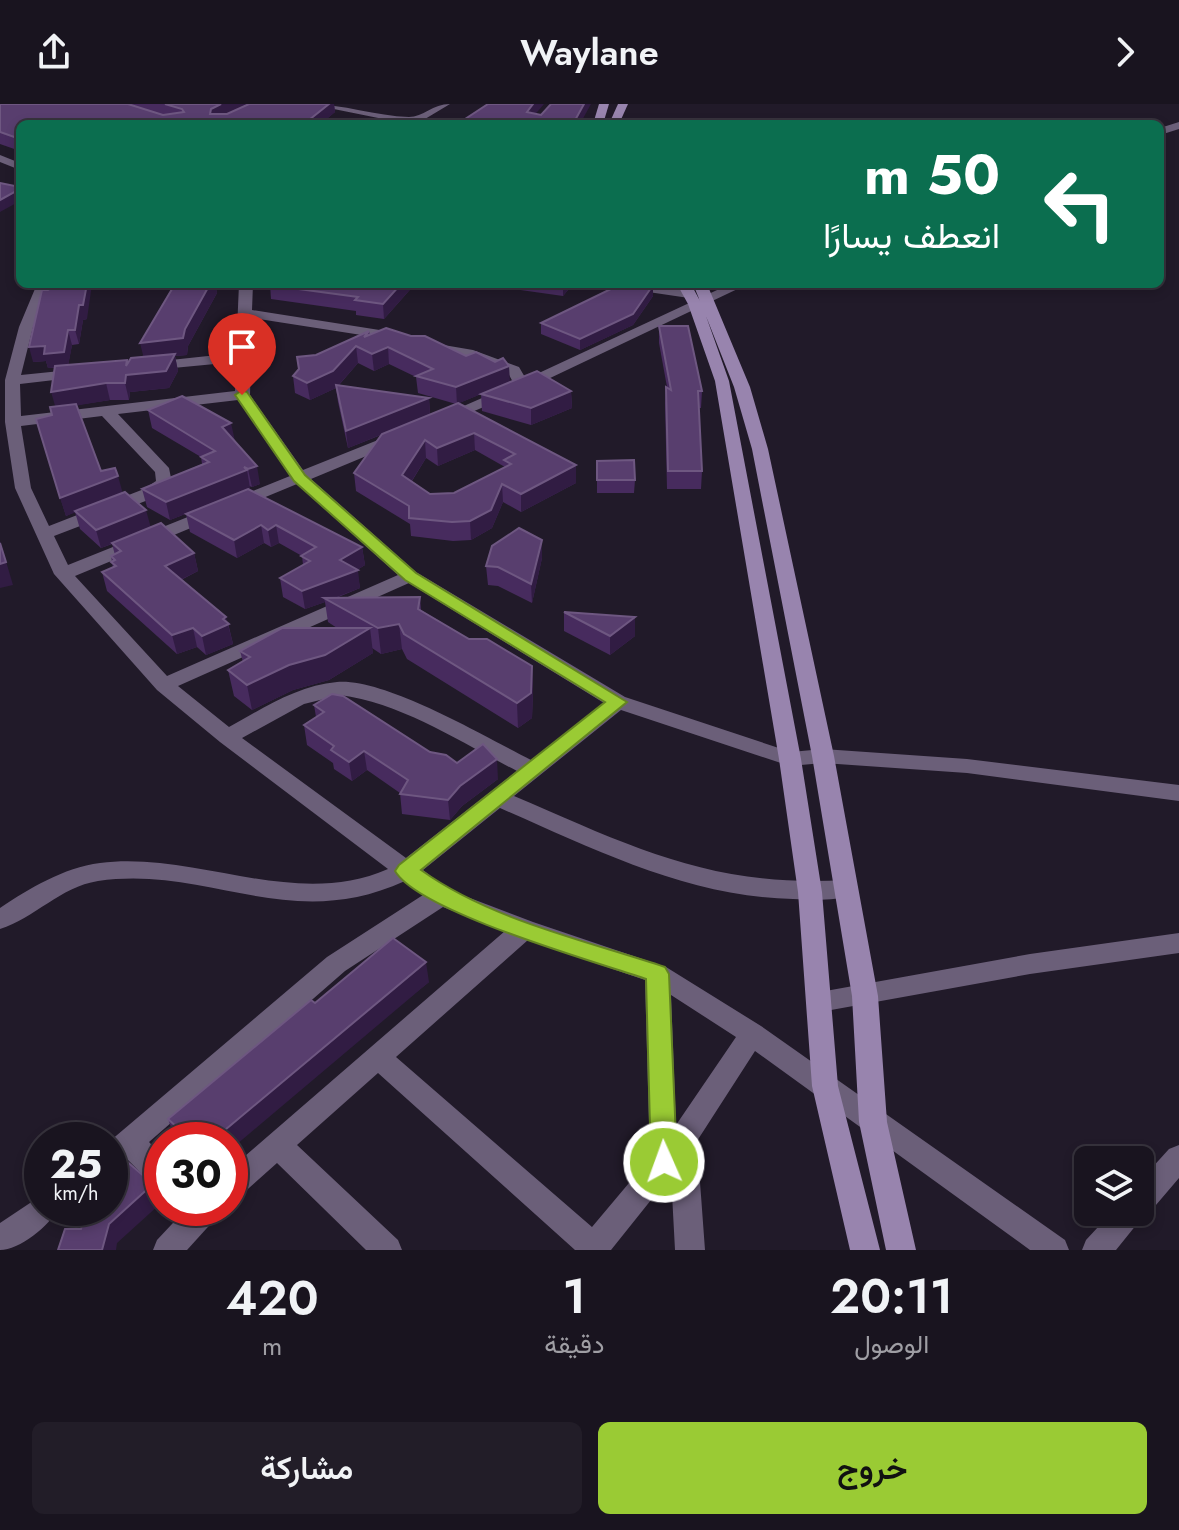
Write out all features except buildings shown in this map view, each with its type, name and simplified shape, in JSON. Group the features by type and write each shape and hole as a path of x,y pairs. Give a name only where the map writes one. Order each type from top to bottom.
{"street":[{"path":"314,104 395,120"},
{"path":"416,120 445,104"},
{"path":"42,288 26,327 12,380 13,422 23,488 63,574 164,685 227,737 441,896 524,929 657,974 752,1034 1054,1250"},
{"path":"246,288 242,395 300,478 410,576 618,702 790,759 823,756 967,766 1179,793"},
{"path":"654,288 695,293"},
{"path":"63,574 522,386 695,293 721,288"},
{"path":"695,293 742,387 760,449 823,756 865,996 873,1122 901,1250"},
{"path":"695,293 722,381 790,759 810,892 825,1086 865,1250"},
{"path":"244,313 377,332 468,353 514,370 522,386"},
{"path":"135,368 243,357"},
{"path":"12,380 89,372"},
{"path":"13,422 242,395"},
{"path":"44,534 150,493 164,483 163,471 106,411"},
{"path":"164,685 410,576"},
{"path":"227,737 310,695 340,688 371,694 533,770"},
{"path":"0,920 35,896 65,882 126,869 330,896 371,889 406,871 618,702"},
{"path":"497,798 689,875 729,885 810,892 846,889"},
{"path":"128,1143 336,964 441,896"},
{"path":"248,1171 524,929"},
{"path":"820,1002 1030,964 1179,943"},
{"path":"657,974 664,1162"},
{"path":"378,1057 593,1249 683,1139 752,1034"},
{"path":"683,1139 690,1250"},
{"path":"278,1145 387,1250"},
{"path":"1154,1186 1179,1158"},
{"path":"0,1241 24,1223"},
{"path":"168,1250 187,1226"},
{"path":"1097,1250 1118,1226"}],"route":[{"path":"242,395 300,478 410,576 618,702 406,871 441,896 524,929 657,974 664,1162"}]}
